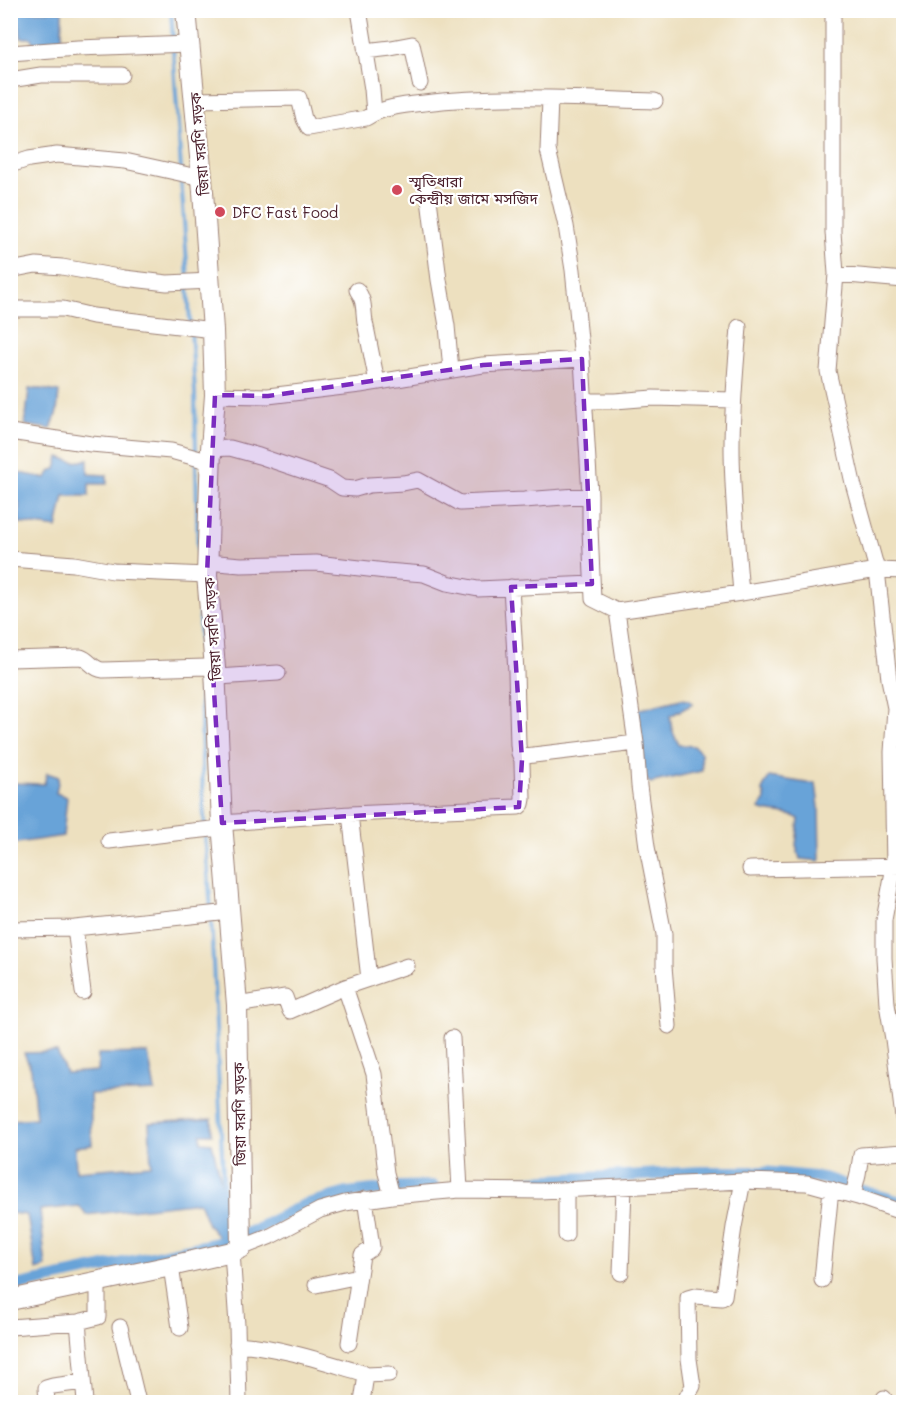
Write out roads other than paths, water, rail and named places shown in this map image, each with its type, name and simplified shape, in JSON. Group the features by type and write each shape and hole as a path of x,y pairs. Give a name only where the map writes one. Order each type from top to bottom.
{"main road":[{"name":"জিয়া সরণি সড়ক","path":"186,10 211,281 215,395 207,568 215,671 222,825 237,1005 241,1204 238,1247"},
{"path":"10,1300 171,1266 238,1247"}],"street":[{"path":"359,10 374,113"},
{"path":"833,10 833,232 836,274 828,371 853,483 877,570 889,679 895,708 892,752 899,866 884,920 884,958 896,1016 903,1125"},
{"path":"10,53 189,44"},
{"path":"365,51 412,44 420,83"},
{"path":"10,80 41,75 122,75"},
{"path":"195,100 299,98 304,119 309,128 366,118 374,113 402,106 451,100 498,98 655,100"},
{"path":"550,99 548,150 566,226 582,359 593,599 617,611 877,570 903,571"},
{"path":"10,165 29,159 57,155 125,161 202,178"},
{"path":"427,183 451,370"},
{"path":"10,270 36,265 155,282 211,281"},
{"path":"836,274 903,280"},
{"path":"357,290 362,297 377,382"},
{"path":"10,309 63,309 93,316 213,330"},
{"path":"739,327 732,448 734,519 741,593"},
{"path":"215,395 268,396 483,365 582,359"},
{"path":"584,401 653,398 733,400"},
{"path":"10,432 92,444 211,455 230,448 330,480 342,488 356,489 369,485 418,480 460,503 590,495"},
{"path":"10,559 74,564 113,571 316,563 424,574 447,583 478,589 592,584"},
{"path":"109,841 222,825 350,814 519,807 523,799 522,759 518,744 511,587"},
{"path":"617,611 636,743 647,847 664,934 669,1026"},
{"path":"10,659 81,657 97,669 103,670 206,667 215,671 219,677 278,673"},
{"path":"522,759 531,755 636,743"},
{"path":"350,814 369,978"},
{"path":"750,869 899,866"},
{"path":"10,929 75,928 230,912"},
{"path":"75,928 82,992"},
{"path":"237,1005 285,997 290,1011 345,987 406,966"},
{"path":"345,987 374,1074 386,1173 392,1195"},
{"path":"452,1038 460,1190"},
{"path":"853,1195 861,1155 903,1152"},
{"path":"239,1402 236,1304 238,1247 271,1236 320,1210 392,1195 460,1190 540,1191 743,1181 807,1183 853,1195 903,1213"},
{"path":"684,1402 693,1386 689,1359 687,1301 690,1296 722,1298 724,1296 743,1181"},
{"path":"621,1273 624,1187"},
{"path":"566,1190 566,1235"},
{"path":"822,1280 831,1190"},
{"path":"349,1342 362,1255 372,1247 365,1200"},
{"path":"171,1266 180,1328"},
{"path":"316,1285 358,1276"},
{"path":"10,1327 78,1322 98,1317 98,1281"},
{"path":"78,1322 85,1402"},
{"path":"120,1327 138,1402"},
{"path":"237,1344 283,1351 363,1373 366,1376 389,1374"},
{"path":"362,1402 366,1376"},
{"path":"47,1402 46,1388 82,1382"}],"water":[{"path":"10,11 62,11 62,42 34,45 31,38 21,38 19,23 11,20"},
{"path":"29,389 59,392 57,412 51,429 25,425"},
{"path":"59,457 77,462 88,459 88,474 107,475 107,484 89,484 89,496 64,496 57,528 19,523 19,502 11,502 11,478 14,472 46,478 52,470 56,469"},
{"path":"681,699 689,700 693,704 670,716 672,729 679,745 694,746 701,753 702,771 650,783 644,777 636,710"},
{"path":"47,773 59,777 56,793 67,797 63,836 11,844 11,783 44,784"},
{"path":"769,777 816,783 820,861 800,859 796,845 799,819 759,809 765,798 762,790"},
{"path":"57,1052 66,1073 98,1071 98,1054 148,1053 155,1091 90,1094 92,1145 75,1147 76,1171 151,1165 149,1123 212,1119 212,1134 201,1134 201,1142 212,1143 234,1236 220,1239 208,1225 199,1202 86,1215 79,1206 40,1210 46,1267 36,1270 27,1215 11,1213 11,1120 36,1118 31,1069 24,1053"}],"waterway":[{"path":"171,10 173,41"},
{"path":"173,49 181,170"},
{"path":"181,178 188,278"},
{"path":"188,285 190,323"},
{"path":"191,330 196,455"},
{"path":"196,462 198,557"},
{"path":"199,588 200,665"},
{"path":"200,672 205,827"},
{"path":"205,834 211,910"},
{"path":"211,918 224,1198"},
{"path":"471,1184 701,1172 763,1172 824,1178 904,1203"},
{"path":"10,1287 226,1241 252,1231 304,1205 347,1193 433,1186"}],"place":[{"name":"স্মৃতিধারা কেন্দ্রীয় জামে মসজিদ","path":"397,190"},
{"name":"DFC Fast Food","path":"220,212"}]}
